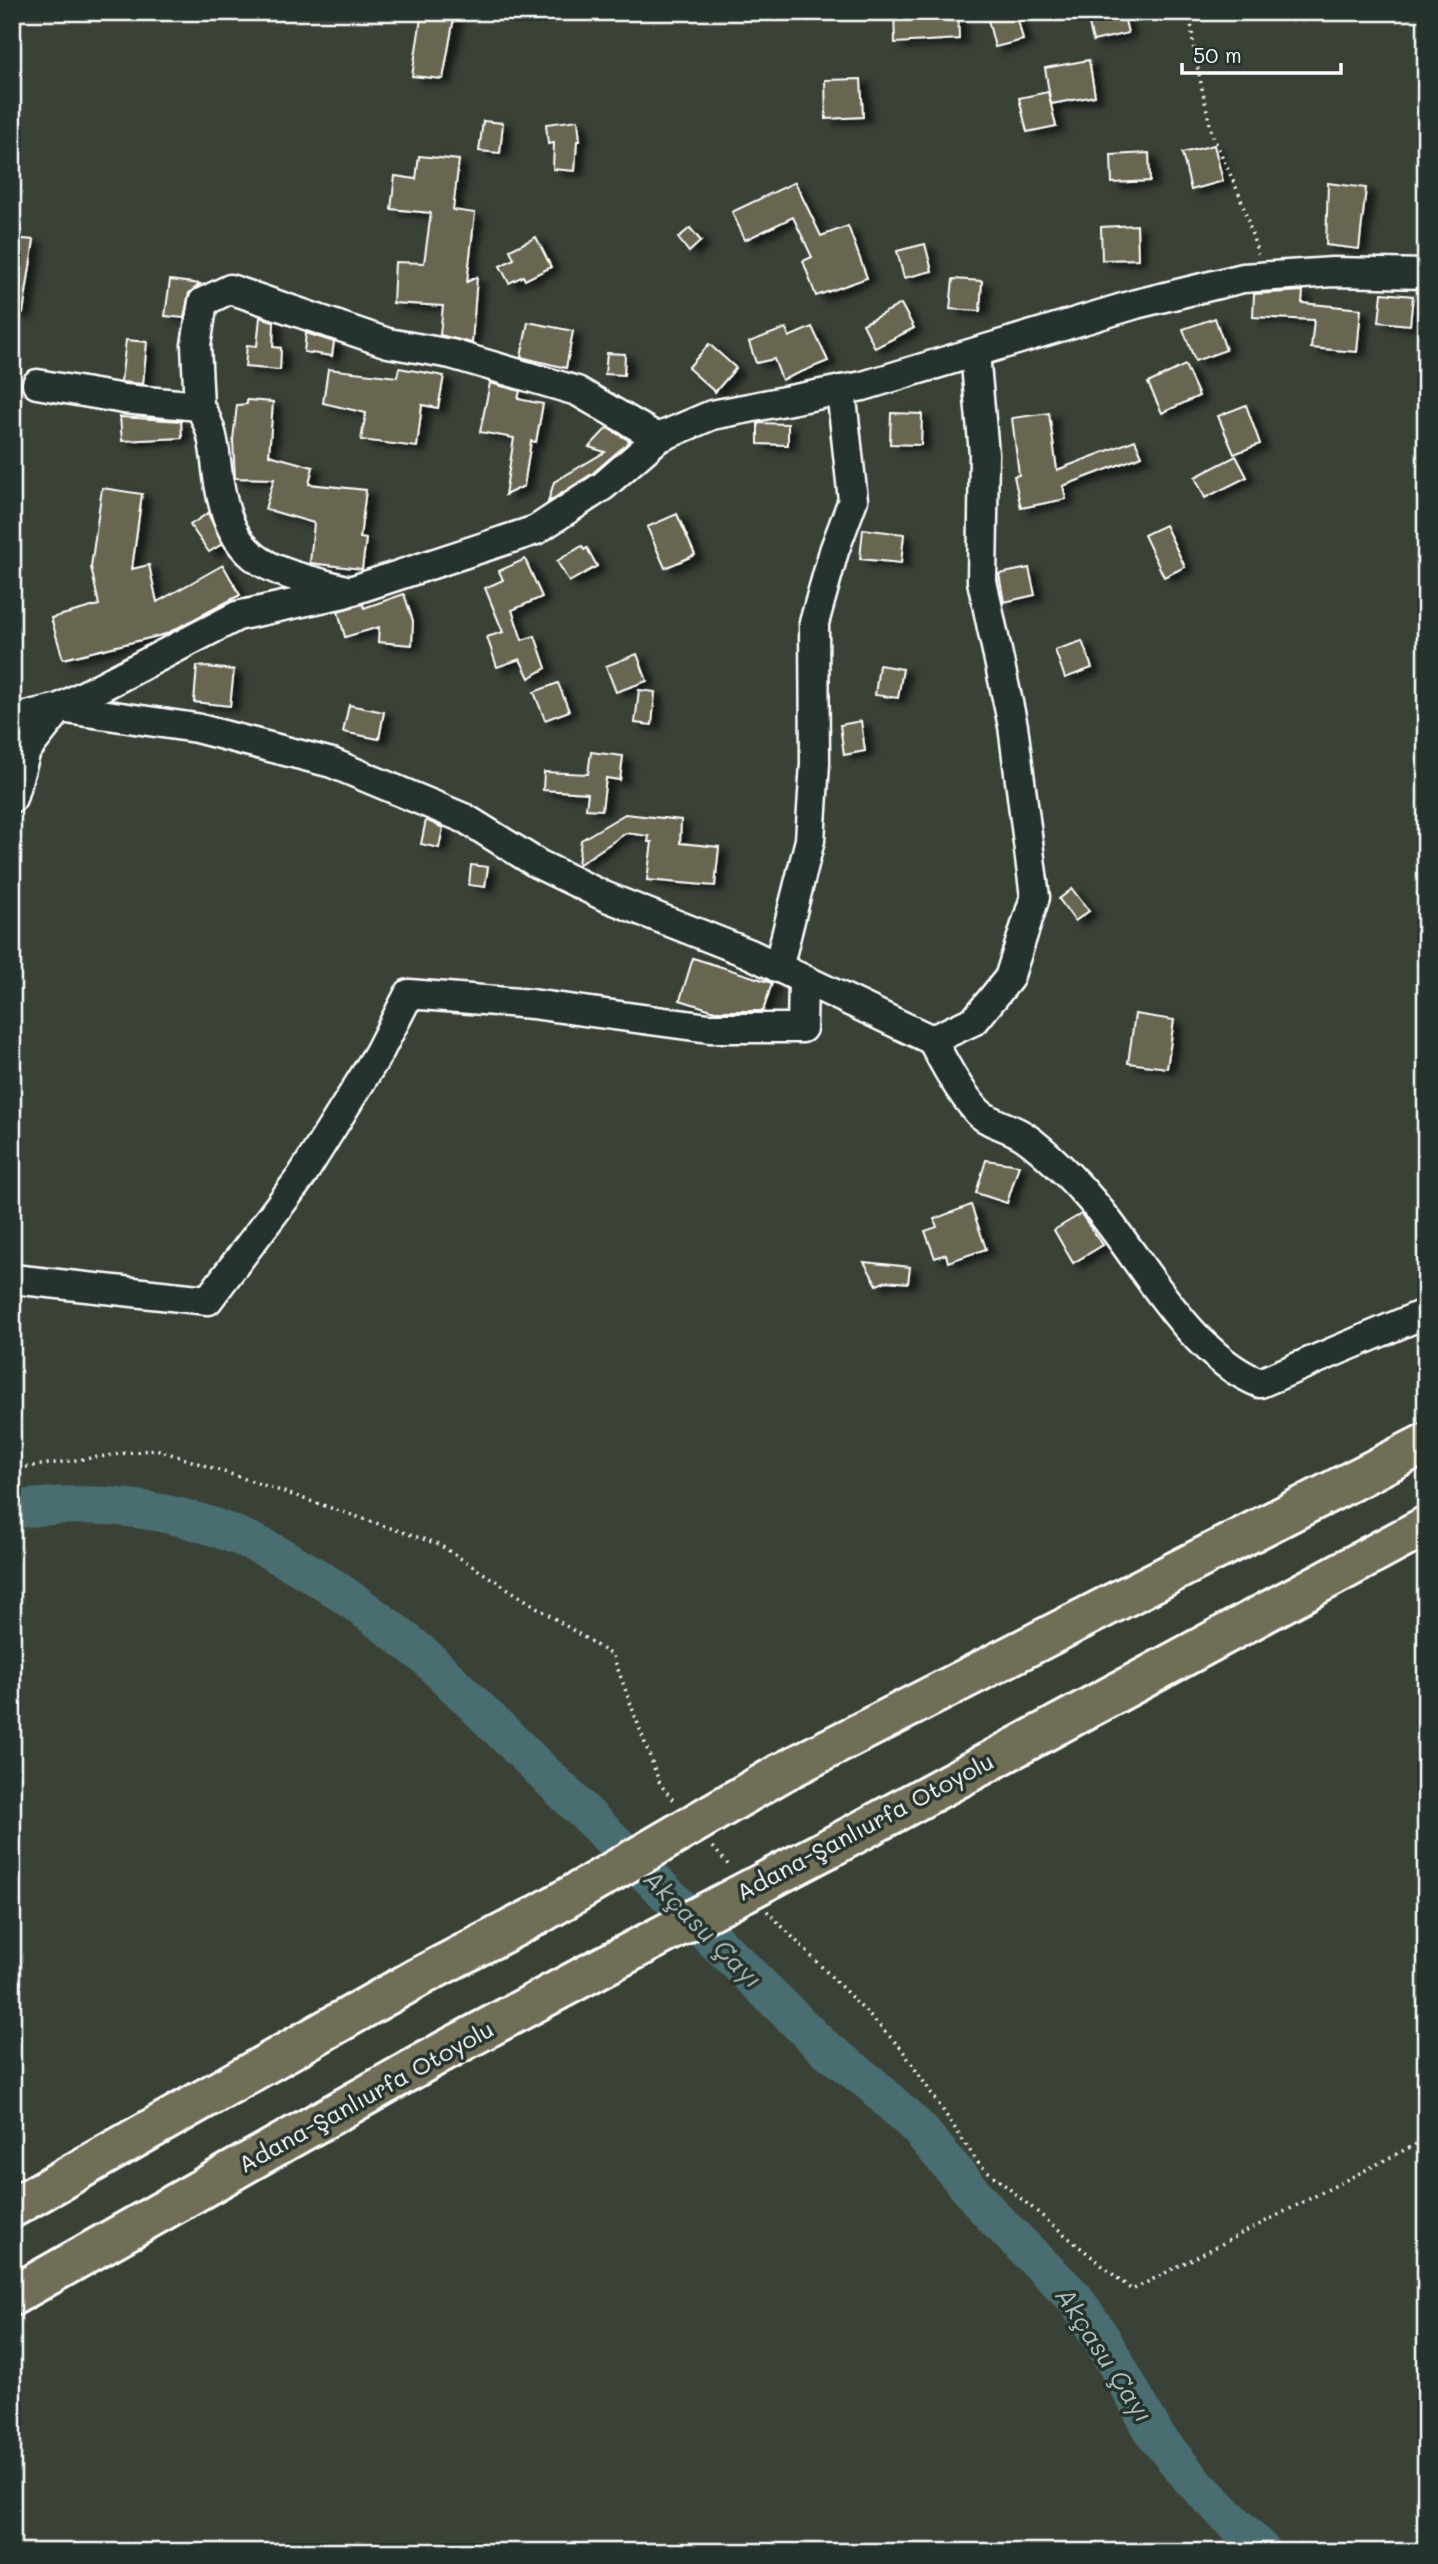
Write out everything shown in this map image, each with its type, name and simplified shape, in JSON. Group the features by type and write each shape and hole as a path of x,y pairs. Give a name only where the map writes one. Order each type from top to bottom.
{"highway":[{"path":"12,2208 419,1977 538,1915 781,1773 1426,1443"},
{"name":"Adana-Şanlıurfa Otoyolu","path":"12,2296 446,2050 829,1848 1426,1526"}],"street":[{"path":"12,719 60,708 237,616 349,591 536,530 603,486 658,438 712,415 841,390 1136,304 1243,278 1333,272 1426,274"},
{"path":"349,591 267,568 237,540 219,486 212,426 199,406 196,345 203,302 230,289 388,343 451,354 577,391 658,438"},
{"path":"932,1040 975,1020 1009,978 1035,897 1013,726 982,581 984,454 975,353"},
{"path":"37,384 124,399 199,406"},
{"path":"12,1279 208,1300 301,1177 378,1054 409,994 532,1004 709,1027 802,1028 791,974 810,840 814,763 814,622 834,551 853,500 841,390"},
{"path":"60,708 196,728 332,763 466,819 538,864 604,896 689,928 932,1040 948,1070 980,1114 1025,1137 1091,1200 1141,1268 1199,1339 1245,1377 1260,1383 1426,1313"},
{"path":"12,798 26,751 60,708"}],"path":[{"path":"1190,12 1194,51 1212,134 1240,196 1265,276"},
{"path":"12,1469 156,1449 438,1544 613,1656 660,1784 677,1804"},
{"path":"713,1846 739,1878"},
{"path":"766,1909 901,2048 979,2164 1132,2290 1426,2139"}],"building":[{"path":"422,12 455,12 443,79 412,76"},
{"path":"894,12 958,12 959,39 895,43"},
{"path":"986,12 1016,12 1023,40 995,47"},
{"path":"1086,12 1123,12 1128,33 1093,41"},
{"path":"1089,60 1095,96 1051,104 1045,68"},
{"path":"861,79 863,117 826,119 825,80"},
{"path":"1048,92 1056,126 1027,132 1019,98"},
{"path":"578,120 580,141 577,141 575,171 553,169 554,143 548,144 546,124"},
{"path":"483,121 503,123 500,153 479,151"},
{"path":"1214,145 1223,181 1191,190 1182,153"},
{"path":"1149,153 1150,181 1112,183 1111,155"},
{"path":"419,156 459,160 453,210 475,213 467,282 477,277 472,343 440,335 443,306 393,303 395,262 424,263 431,213 391,209 395,176 416,179"},
{"path":"795,182 821,236 848,226 867,278 816,296 803,261 812,257 793,217 745,240 732,212"},
{"path":"1328,183 1366,188 1359,249 1326,245"},
{"path":"1137,225 1138,259 1102,260 1101,227"},
{"path":"690,228 701,241 689,252 678,238"},
{"path":"536,237 551,267 525,280 523,276 509,283 500,266 514,259 510,250"},
{"path":"12,238 34,240 23,313 12,312"},
{"path":"925,244 932,271 904,278 897,251"},
{"path":"953,279 982,281 980,311 950,309"},
{"path":"170,280 200,284 189,293 184,318 165,316"},
{"path":"1303,291 1302,303 1361,309 1357,352 1311,348 1314,320 1253,317 1254,294"},
{"path":"1382,293 1413,296 1410,325 1379,322"},
{"path":"901,304 914,328 875,348 863,324"},
{"path":"260,317 274,322 273,347 281,348 280,370 245,367 247,345 257,346"},
{"path":"1215,318 1226,350 1195,361 1183,329"},
{"path":"528,322 573,331 566,368 521,357"},
{"path":"812,327 828,361 782,380 774,359 756,363 749,342 786,328 789,337"},
{"path":"306,333 334,342 332,356 304,352"},
{"path":"126,340 147,342 143,384 121,382"},
{"path":"709,344 736,368 715,392 688,368"},
{"path":"607,353 625,354 624,375 605,374"},
{"path":"1185,365 1199,396 1162,413 1148,383"},
{"path":"399,368 444,376 438,408 422,405 417,447 361,440 366,413 323,403 328,369 397,377"},
{"path":"490,383 520,391 518,399 543,404 536,442 531,441 524,486 505,495 514,438 480,432"},
{"path":"247,400 273,402 269,455 313,467 309,484 366,490 360,538 366,539 362,569 310,563 314,523 265,509 274,479 235,478 233,440 237,405 247,404"},
{"path":"1246,405 1260,444 1234,454 1218,416"},
{"path":"891,413 922,414 921,445 890,444"},
{"path":"1049,413 1057,470 1135,440 1142,456 1063,486 1066,499 1021,508 1014,476 1019,475 1012,418"},
{"path":"120,417 181,421 182,438 122,441"},
{"path":"758,423 788,424 788,445 758,444"},
{"path":"607,428 630,441 593,473 548,502 554,482 605,452 589,447"},
{"path":"1236,456 1247,477 1205,498 1195,477"},
{"path":"102,488 142,494 132,569 149,565 157,602 223,565 240,595 166,634 63,659 51,618 99,605 91,567"},
{"path":"208,513 222,544 209,552 190,525"},
{"path":"677,514 695,555 665,568 647,527"},
{"path":"1165,525 1185,567 1164,577 1144,535"},
{"path":"863,529 904,534 901,563 860,559"},
{"path":"582,546 584,550 587,548 597,566 569,582 557,561"},
{"path":"525,559 542,597 512,610 522,640 535,636 546,668 529,678 520,659 497,667 487,637 503,632 485,588 503,580 499,571"},
{"path":"1029,568 1035,595 1004,602 999,574"},
{"path":"404,594 413,621 412,645 378,642 379,627 345,637 338,611 363,604 364,608"},
{"path":"1082,641 1092,668 1065,678 1055,650"},
{"path":"637,654 647,681 616,692 606,666"},
{"path":"879,665 903,669 898,698 875,695"},
{"path":"197,666 234,670 230,706 194,702"},
{"path":"558,683 569,711 545,720 534,692"},
{"path":"639,690 655,692 652,725 635,723"},
{"path":"349,705 384,712 379,739 343,732"},
{"path":"861,721 865,751 844,755 840,725"},
{"path":"591,752 623,756 620,780 606,778 602,810 586,809 588,793 543,790 544,772 588,774"},
{"path":"625,814 681,820 680,843 719,847 715,886 647,880 652,842 648,842 649,836 626,833 578,865 581,840"},
{"path":"426,820 443,828 439,848 421,844"},
{"path":"471,865 488,867 485,887 469,885"},
{"path":"1072,889 1089,911 1075,921 1059,899"},
{"path":"693,958 772,983 763,1011 715,1011 680,1000"},
{"path":"1135,1014 1174,1020 1167,1068 1128,1063"},
{"path":"986,1160 1019,1165 1007,1203 976,1193"},
{"path":"971,1205 986,1249 948,1262 946,1254 935,1258 925,1231 937,1227 934,1219"},
{"path":"1081,1214 1103,1245 1073,1263 1054,1230"},
{"path":"864,1262 910,1267 908,1283 886,1281 877,1285"}],"waterway":[{"name":"Akçasu Çayı","path":"12,1510 75,1505 132,1508 185,1518 235,1535 284,1558 331,1586 426,1657 821,2045 870,2083 919,2129 994,2218 1074,2297 1102,2339 1156,2436 1193,2481 1263,2552"}],"railway":[{"path":"1410,2552 1426,2542"}]}
